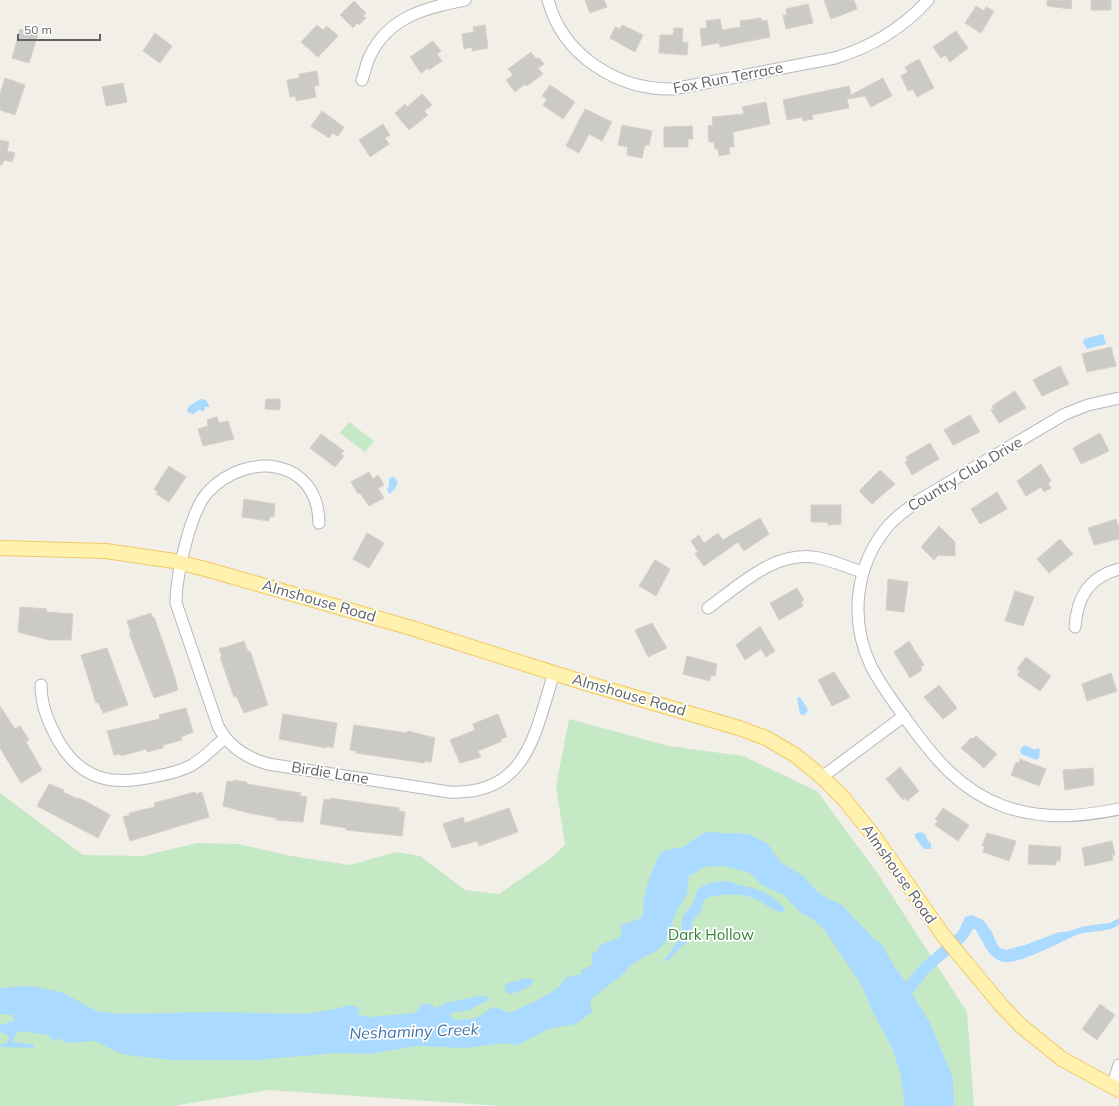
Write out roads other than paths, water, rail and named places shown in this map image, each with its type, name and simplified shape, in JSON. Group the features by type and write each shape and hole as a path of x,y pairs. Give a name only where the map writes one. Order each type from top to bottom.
{"main road":[{"name":"Almshouse Road","path":"0,548 106,551 183,563 280,590 753,733 789,751 822,777 844,798 873,835 934,922 1001,1005 1043,1045 1062,1059 1116,1089"}],"street":[{"path":"362,80 370,56 385,34 394,25 417,11 429,7 465,0"},
{"name":"Fox Run Terrace","path":"548,0 557,22 568,39 584,57 598,68 629,83 646,88 673,89 835,58 856,51 877,42 896,30 928,0"},
{"name":"Country Club Drive","path":"1119,398 1088,405 1065,414 919,500 898,517 880,538 871,552 860,583 858,612 863,646 872,668 931,754 948,772 978,794 993,802 1027,813 1052,817 1085,816 1119,809"},
{"name":"Birdie Lane","path":"319,523 319,512 315,496 302,479 285,470 271,467 258,467 242,470 218,483 203,499 191,525 177,593 177,606 216,721 225,738 248,756 268,764 449,792 474,791 487,788 500,782 512,772 523,759 531,745 554,673"},
{"path":"708,608 765,568 779,561 794,557 819,558 863,572"},
{"path":"1075,626 1076,614 1082,595 1099,578 1119,569"},
{"path":"41,685 44,709 48,721 62,747 81,767 107,780 132,781 184,769 197,761 225,738"},
{"path":"822,777 904,716"},
{"path":"1116,1089 1119,1065"}],"water":[{"path":"1103,334 1106,344 1087,349 1083,343 1084,339"},
{"path":"200,399 206,400 209,407 205,407 204,411 198,410 194,414 189,413 187,411 188,407"},
{"path":"392,477 398,482 395,489 389,494 387,489 389,486 389,479"},
{"path":"800,697 808,710 805,715 800,714 797,698"},
{"path":"1025,745 1035,750 1036,748 1040,749 1039,758 1036,760 1021,754 1020,749"},
{"name":"Neshaminy Creek","path":"705,832 748,834 767,843 780,862 803,876 818,892 828,899 841,904 873,938 881,944 896,969 906,982 921,964 958,932 965,917 972,915 983,920 992,932 1000,948 1006,950 1025,945 1059,932 1066,932 1085,926 1110,923 1119,918 1119,925 1108,930 1078,935 1028,957 1010,962 1004,962 994,957 986,949 975,929 973,929 960,946 926,976 912,994 930,1023 953,1078 954,1106 905,1106 901,1076 892,1048 872,1010 861,984 824,929 814,920 800,912 784,895 762,885 750,873 724,866 704,867 689,876 687,894 677,910 665,943 655,952 647,955 630,966 623,974 590,1000 592,1012 576,1024 548,1029 518,1045 504,1043 465,1048 416,1046 370,1054 336,1053 256,1060 172,1060 122,1054 95,1041 66,1043 58,1038 54,1041 48,1035 20,1031 16,1033 13,1042 32,1044 34,1045 33,1048 0,1047 0,1045 7,1043 9,1039 7,1035 0,1032 0,1025 15,1020 12,1015 0,1014 0,988 30,986 61,992 97,1011 117,1014 218,1012 304,1014 326,1011 350,1005 360,1008 357,1014 358,1015 370,1017 414,1013 419,1009 420,1005 429,1003 436,1008 446,1003 479,996 488,997 489,1000 469,1010 451,1013 450,1016 455,1020 473,1019 493,1008 509,1013 546,995 558,988 565,979 570,976 581,974 582,970 592,965 592,954 598,950 600,945 618,938 622,934 620,927 622,925 641,918 644,912 643,903 648,882 659,855 666,850 683,847"},
{"path":"920,832 925,834 928,841 931,843 931,849 924,849 915,837 915,834"},
{"path":"727,881 770,895 784,908 784,912 776,911 760,901 750,897 720,895 708,897 704,900 701,912 693,921 691,939 668,961 664,961 683,934 683,916 694,902 696,893 699,889 710,883"},
{"path":"529,978 534,981 530,986 524,989 511,994 507,993 504,989 508,983"}],"park label":[{"name":"Dark Hollow","path":"711,935"}]}
